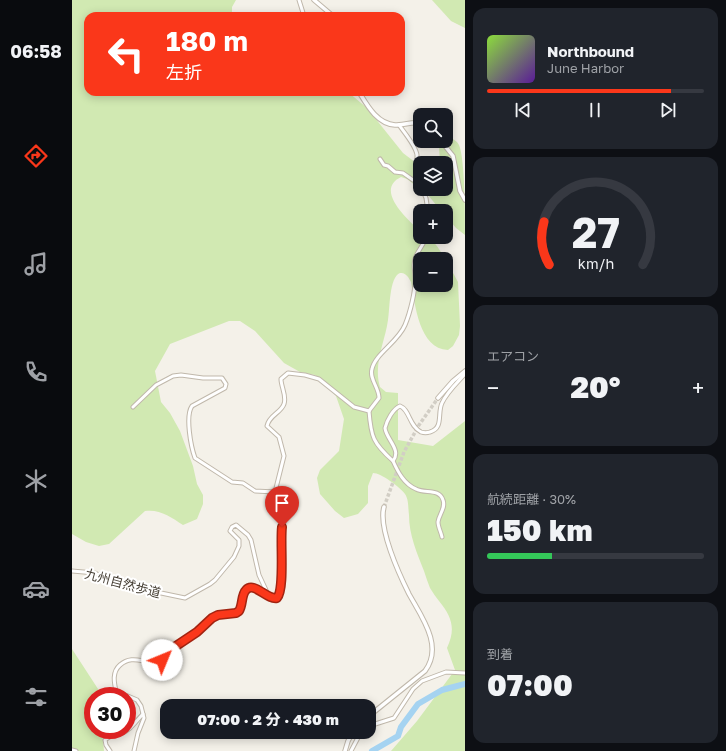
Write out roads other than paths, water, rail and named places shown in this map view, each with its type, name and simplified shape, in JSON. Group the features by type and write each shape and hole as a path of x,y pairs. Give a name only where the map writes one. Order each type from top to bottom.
{"street":[{"path":"300,0 303,12"},
{"path":"314,0 328,12"},
{"path":"362,96 373,113 381,120 392,125 413,123"},
{"path":"398,124 409,138 417,156"},
{"path":"447,148 453,156 460,191 465,200"},
{"path":"380,159 384,165 388,166 393,171 403,174 413,180"},
{"path":"423,244 415,258 413,266 415,277 414,289 405,325 398,338 374,362 372,368 371,375 377,387 379,398 369,411 371,432 375,442 393,460 402,478 416,490 425,492 433,491 439,494 443,499 443,508 438,520 442,537"},
{"path":"438,398 465,370"},
{"path":"134,751 144,718 138,700 116,691 114,683 115,673 118,666 126,661 134,659 153,662 162,660 176,646 197,632 212,618 218,615 236,613 239,611 245,591 248,588 255,588 274,598 277,598 280,593 282,584 281,535 282,527 286,519 286,513 275,492 284,456 279,437 267,426 271,417 283,406 285,402 281,379 288,373 305,375 319,379 354,407 369,411"},
{"path":"393,460 396,457 396,453 388,438 385,428 392,413 397,407 400,406 406,410 410,420 420,432 424,433 432,431 439,423 441,404 451,389 465,374"},
{"path":"133,407 156,385 173,376 181,375 203,378 222,378 226,384 225,388 192,406 189,410 188,428 195,458 232,482 243,483 255,491 275,492"},
{"path":"376,710 425,671 430,664 432,650 428,628 405,585 387,541 383,529 384,506"},
{"name":"九州自然歩道","path":"72,571 95,573 118,584 185,598 210,584 234,557 239,546 239,540 230,530 236,525 248,535 251,540 259,575 266,590 266,594"},
{"path":"376,724 394,718 413,689 422,681 446,672 465,673"},
{"path":"110,751 105,740 109,736 121,734 130,728 143,714"},
{"path":"345,751 349,739"},
{"path":"351,751 357,739"},
{"path":"72,750 76,751"}],"waterway":[{"path":"372,751 398,736 401,727 418,704 442,690 465,684"}],"tunnel":[{"path":"384,507 404,452 419,425 438,398"}]}
